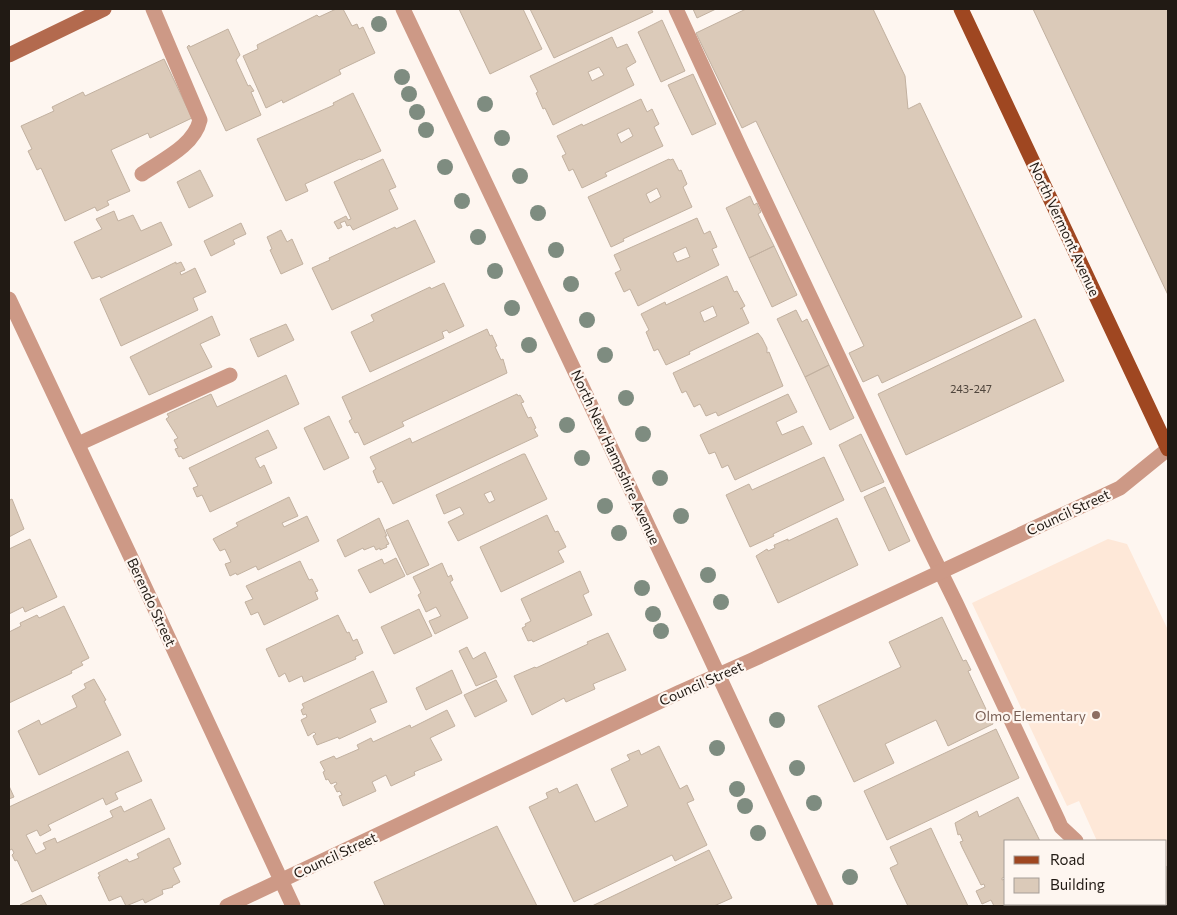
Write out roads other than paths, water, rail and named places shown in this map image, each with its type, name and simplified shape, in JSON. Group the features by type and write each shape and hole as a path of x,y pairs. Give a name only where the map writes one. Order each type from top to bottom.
{"main road":[{"path":"9,55 104,9"},
{"name":"North Vermont Avenue","path":"961,9 1168,449"}],"street":[{"path":"142,174 182,147 198,131 200,120 153,9"},
{"name":"North New Hampshire Avenue","path":"403,9 826,906"},
{"path":"676,9 1061,827 1075,840"},
{"name":"Berendo Street","path":"9,299 293,906"},
{"path":"78,444 230,375"},
{"name":"Council Street","path":"227,906 718,674 1120,488 1168,449"}],"place":[{"name":"Olmo Elementary","path":"1096,715"}]}
